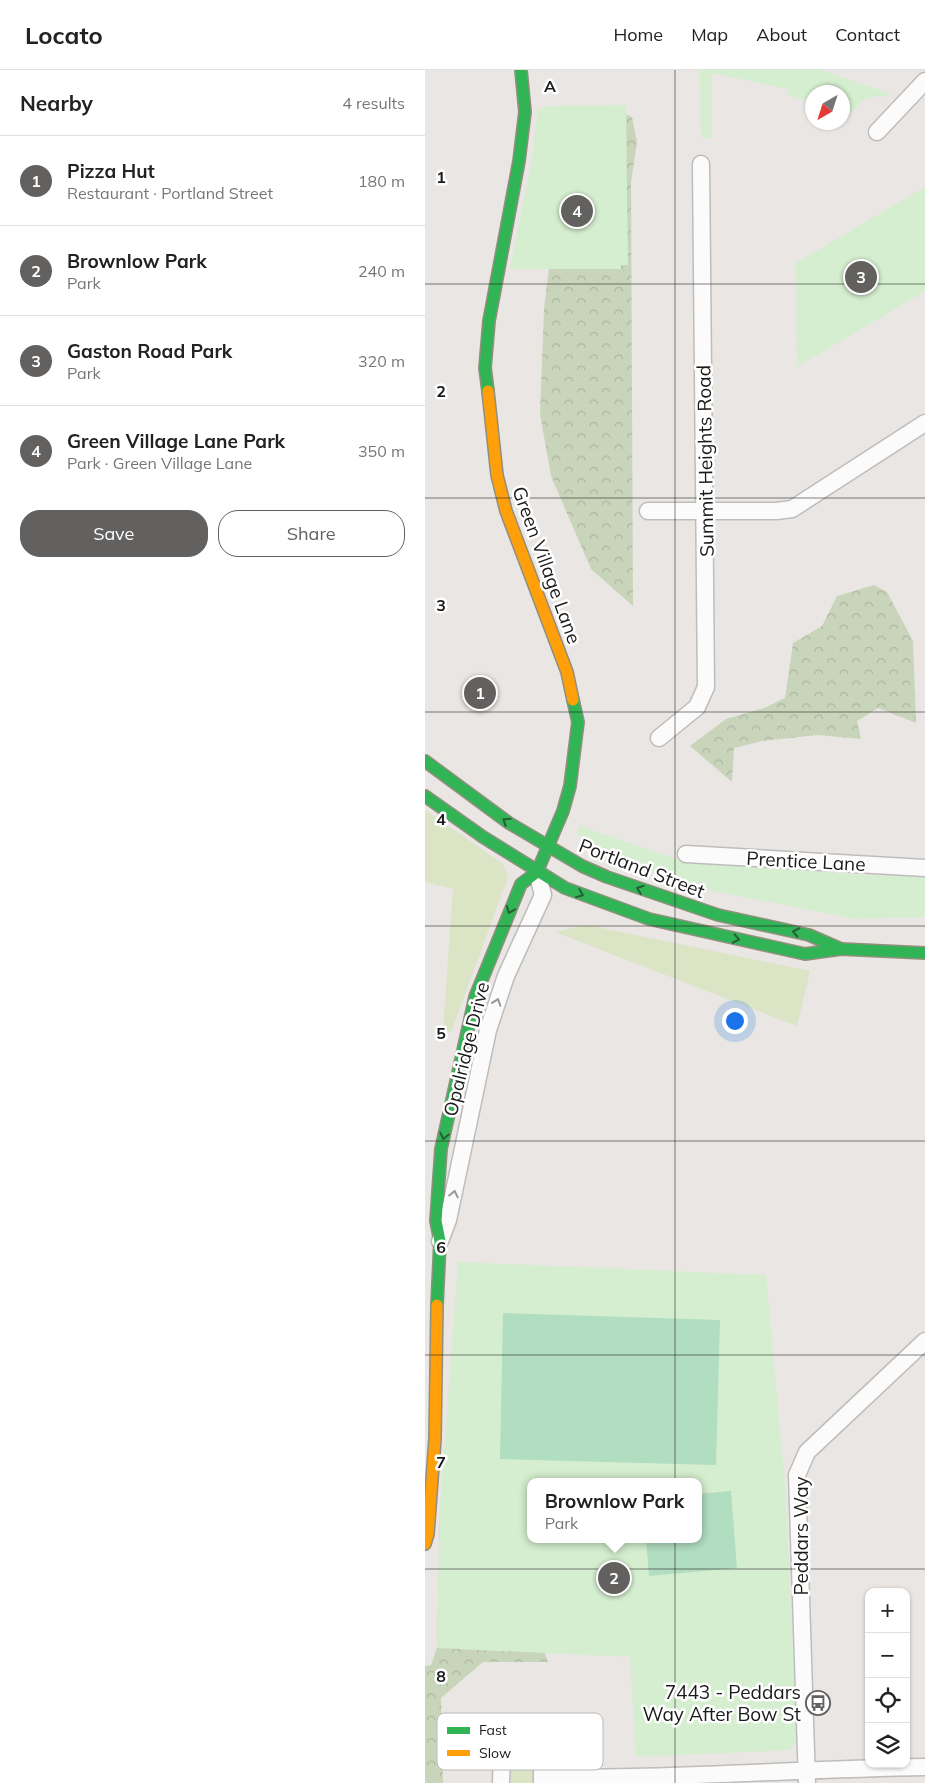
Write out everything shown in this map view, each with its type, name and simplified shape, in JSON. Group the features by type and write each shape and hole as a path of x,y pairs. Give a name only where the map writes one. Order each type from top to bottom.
{"street":[{"name":"Green Village Lane","path":"521,70 525,112 519,162 489,321 485,368 497,475 506,511 567,672 577,722 570,786 563,811 539,866"},
{"path":"877,132 925,81"},
{"name":"Summit Heights Road","path":"659,738 697,706 707,687 701,164"},
{"path":"648,511 776,511 797,507 925,422"},
{"name":"Portland Street","path":"425,761 509,823 582,866 656,895 718,916 809,935 841,949"},
{"name":"Portland Street","path":"425,796 539,866 565,888 649,919 805,954 841,949 925,953"},
{"name":"Prentice Lane","path":"686,854 925,868"},
{"name":"Opalridge Drive","path":"440,1241 448,1220 487,1030 506,976 543,895 539,866"},
{"name":"Opalridge Drive","path":"425,1544 428,1534 435,1439 435,1354 440,1241 436,1221 441,1149 475,997 521,884 539,866"},
{"name":"Peddars Way","path":"806,1776 797,1475 807,1452 925,1341"},
{"path":"542,1780 633,1781 806,1776 925,1767"},
{"path":"501,1783 502,1770"}],"green space":[{"path":"695,70 821,70 891,94 889,97 878,96 867,99 859,104 852,113 850,112 850,85 805,85 805,100 788,95 788,89 712,73 712,138 701,137 700,71"},
{"path":"626,105 628,265 621,265 621,269 510,269 531,165 538,109 544,109 545,106"},
{"path":"619,112 632,117 637,142 631,182 633,606 591,569 551,476 540,414 544,309 551,251"},
{"path":"925,187 925,291 797,367 796,263"},
{"path":"874,585 887,592 913,641 916,723 878,708 857,721 861,739 818,735 762,741 734,748 732,782 690,746 726,719 764,708 785,698 793,643 822,626 837,596"},
{"path":"425,810 503,864 508,877 451,1032 443,1031 453,889 425,882"},
{"path":"580,826 677,859 857,875 925,876 925,917 856,919 688,886 591,846 577,834"},
{"path":"587,925 810,971 797,1026 555,932"},
{"path":"458,1262 766,1275 785,1485 797,1740 791,1750 636,1757 630,1657 437,1648 440,1508"},
{"path":"503,1313 720,1320 716,1465 500,1459"},
{"path":"731,1491 737,1568 649,1576 646,1543 702,1543 702,1494"},
{"path":"440,1508 524,1594 548,1662 483,1662 441,1698 441,1713 437,1713 437,1770 443,1770 443,1783 425,1783 425,1666 431,1665 437,1648"},
{"path":"511,1770 533,1770 533,1783 510,1783"}],"traffic: fast":[{"path":"488,391 485,368 489,321 519,161 525,112 521,70"},
{"path":"437,1305 440,1241 436,1221 441,1149 475,997 521,884 537,872 563,811 570,786 578,722 573,700"},
{"path":"425,761 509,823 582,866 607,877 718,915 809,935 841,949"},
{"path":"425,796 483,837 565,888 649,919 805,954 841,949 925,953"}],"traffic: slow":[{"path":"488,391 497,475 506,511 567,672 573,700"},
{"path":"425,1544 428,1534 435,1439 437,1305"}],"place":[{"name":"Green Village Lane Park","path":"577,211"},
{"name":"Gaston Road Park","path":"861,277"},
{"name":"Pizza Hut","path":"480,693"},
{"name":"Brownlow Park","path":"614,1578"},
{"name":"7443 - Peddars Way After Bow St","path":"818,1703"}]}
